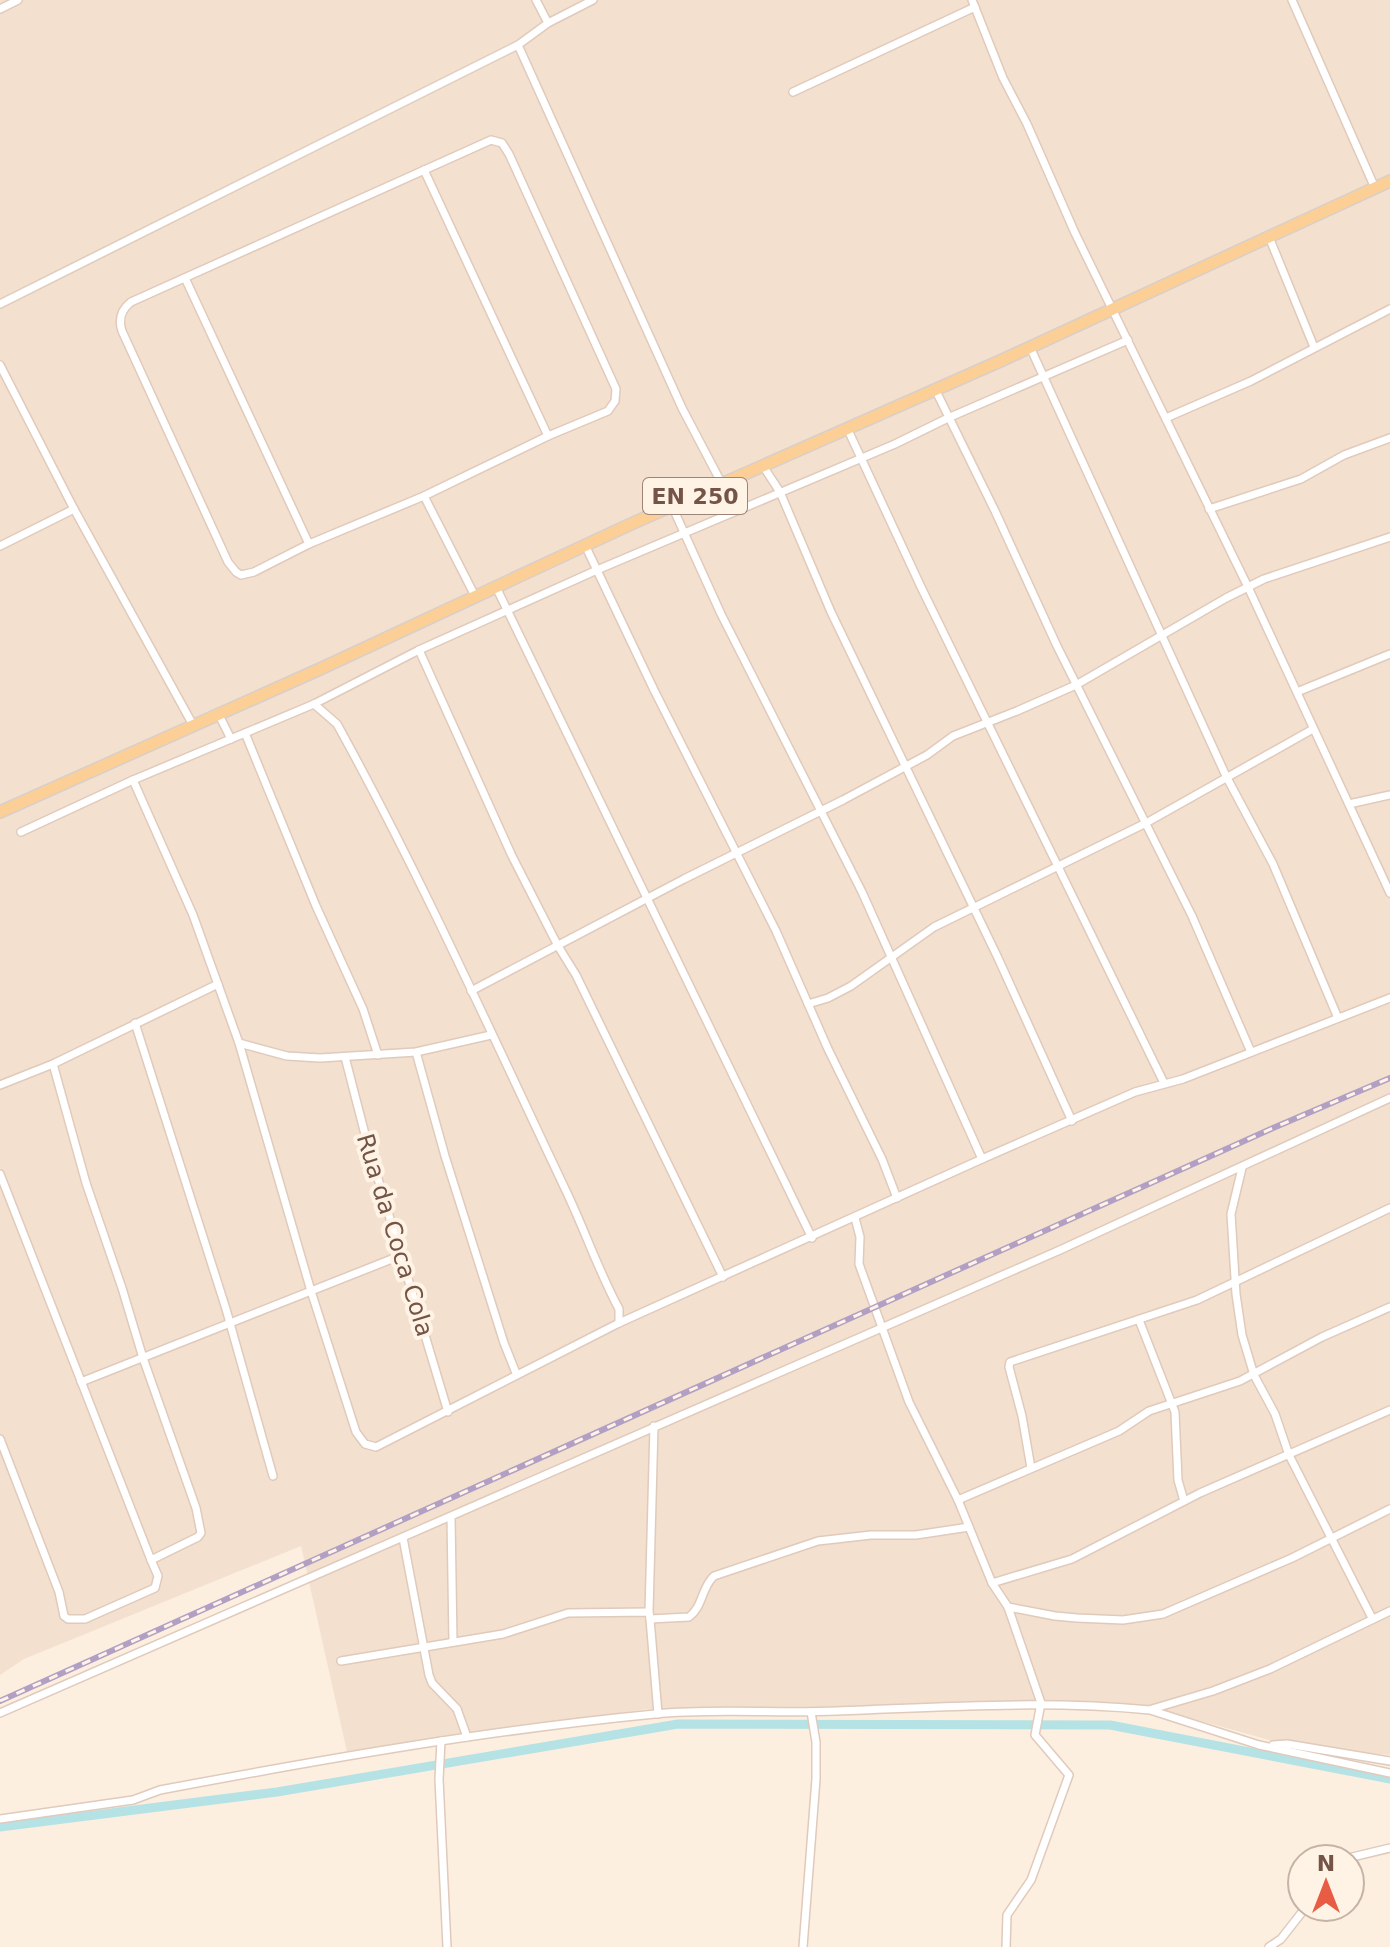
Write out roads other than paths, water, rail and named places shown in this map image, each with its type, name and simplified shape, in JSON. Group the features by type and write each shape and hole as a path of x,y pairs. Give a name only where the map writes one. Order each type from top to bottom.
{"main road":[{"name":"EN 250","path":"0,812 585,545 848,430 1390,181"}],"street":[{"path":"0,9 18,0"},
{"path":"536,0 548,23"},
{"path":"0,304 518,45 548,23 593,0"},
{"path":"1292,0 1375,188"},
{"path":"793,92 973,4 1003,78 1033,136 1075,233 1248,587 1390,893"},
{"path":"518,45 682,408 722,484"},
{"path":"499,141 509,154 529,196 616,389 615,401 608,411 548,436 424,496 309,544 254,572 241,575 232,568 221,547 120,326 122,311 131,302 185,278 485,142 499,141"},
{"path":"424,170 548,436"},
{"path":"1269,237 1314,347"},
{"path":"185,278 309,544"},
{"path":"1166,418 1251,381 1390,309"},
{"path":"21,832 133,780 314,704 419,650 597,570 895,444 1128,340"},
{"path":"1030,347 1226,776 1273,864 1338,1018"},
{"path":"0,365 74,509 193,725"},
{"path":"935,389 1076,685 1192,916 1251,1052"},
{"path":"848,430 921,587 1164,1083"},
{"path":"1209,509 1301,479 1344,455 1390,438"},
{"path":"763,466 780,492 831,612 1072,1121"},
{"path":"424,496 475,596"},
{"path":"672,506 721,614 862,892 982,1159"},
{"path":"0,546 74,509"},
{"path":"471,991 906,766 953,736 1076,685 1248,587 1311,562 1390,537"},
{"path":"585,545 776,931 882,1159 897,1198"},
{"path":"496,587 812,1238"},
{"path":"419,650 472,773 558,946 576,975 723,1277"},
{"path":"1297,692 1390,654"},
{"path":"314,704 337,724 404,848 582,1224 619,1309 619,1323"},
{"path":"218,713 231,739"},
{"path":"808,1004 851,986 934,927 1146,823 1313,729"},
{"path":"245,733 316,906 363,1009 378,1055"},
{"path":"133,780 193,915 239,1043 311,1291 356,1432 365,1444 376,1447 619,1323 982,1159 1135,1092 1183,1079 1390,998"},
{"path":"1349,804 1390,795"},
{"path":"0,1085 53,1064 218,984"},
{"path":"135,1023 230,1324 273,1476"},
{"path":"239,1043 302,1058 345,1057 416,1052 491,1035"},
{"path":"416,1052 445,1156 516,1373"},
{"name":"Rua da Coca Cola","path":"345,1057 367,1142 448,1412"},
{"path":"53,1064 86,1183 196,1508 201,1531 198,1537 151,1560"},
{"path":"0,1713 1242,1168 1390,1098"},
{"path":"1242,1168 1231,1214 1242,1335 1254,1375 1275,1414 1289,1455 1372,1618"},
{"path":"0,1174 158,1576 155,1588 85,1619 68,1619 64,1616 59,1592 0,1439"},
{"path":"1031,1468 1022,1416 1008,1364 1197,1300 1390,1208"},
{"path":"855,1218 860,1237 859,1264 909,1402 958,1500 992,1583 1008,1607 1041,1703 1036,1738 1067,1770 1070,1779 1031,1880 1007,1915 1006,1947"},
{"path":"81,1382 402,1255"},
{"path":"958,1500 1119,1431 1149,1411 1254,1375 1322,1337 1390,1307"},
{"path":"1139,1320 1175,1412 1178,1480 1184,1501"},
{"path":"992,1583 1072,1559 1184,1501 1390,1410"},
{"path":"654,1426 650,1616 658,1714"},
{"path":"1008,1607 1055,1616 1123,1620 1154,1616 1260,1572 1390,1509"},
{"path":"451,1517 453,1642"},
{"path":"341,1661 503,1634 568,1613 689,1617 699,1606 706,1585 714,1576 797,1547 859,1536 916,1535 969,1527"},
{"path":"403,1538 432,1683 454,1705 467,1737"},
{"path":"1150,1710 1270,1669 1390,1611"},
{"path":"0,1819 133,1800 175,1787 373,1751 658,1714 1041,1703 1150,1710 1259,1745 1390,1773"},
{"path":"803,1947 816,1779 816,1742 811,1712"},
{"path":"441,1741 439,1779 447,1947"},
{"path":"1259,1745 1287,1744 1390,1761"},
{"path":"1366,1854 1390,1848"},
{"path":"1269,1947 1281,1939 1294,1923"}],"waterway":[{"path":"0,1827 277,1792 678,1724 1110,1725 1390,1779"}],"railway":[{"path":"0,1701 1390,1078"}]}
